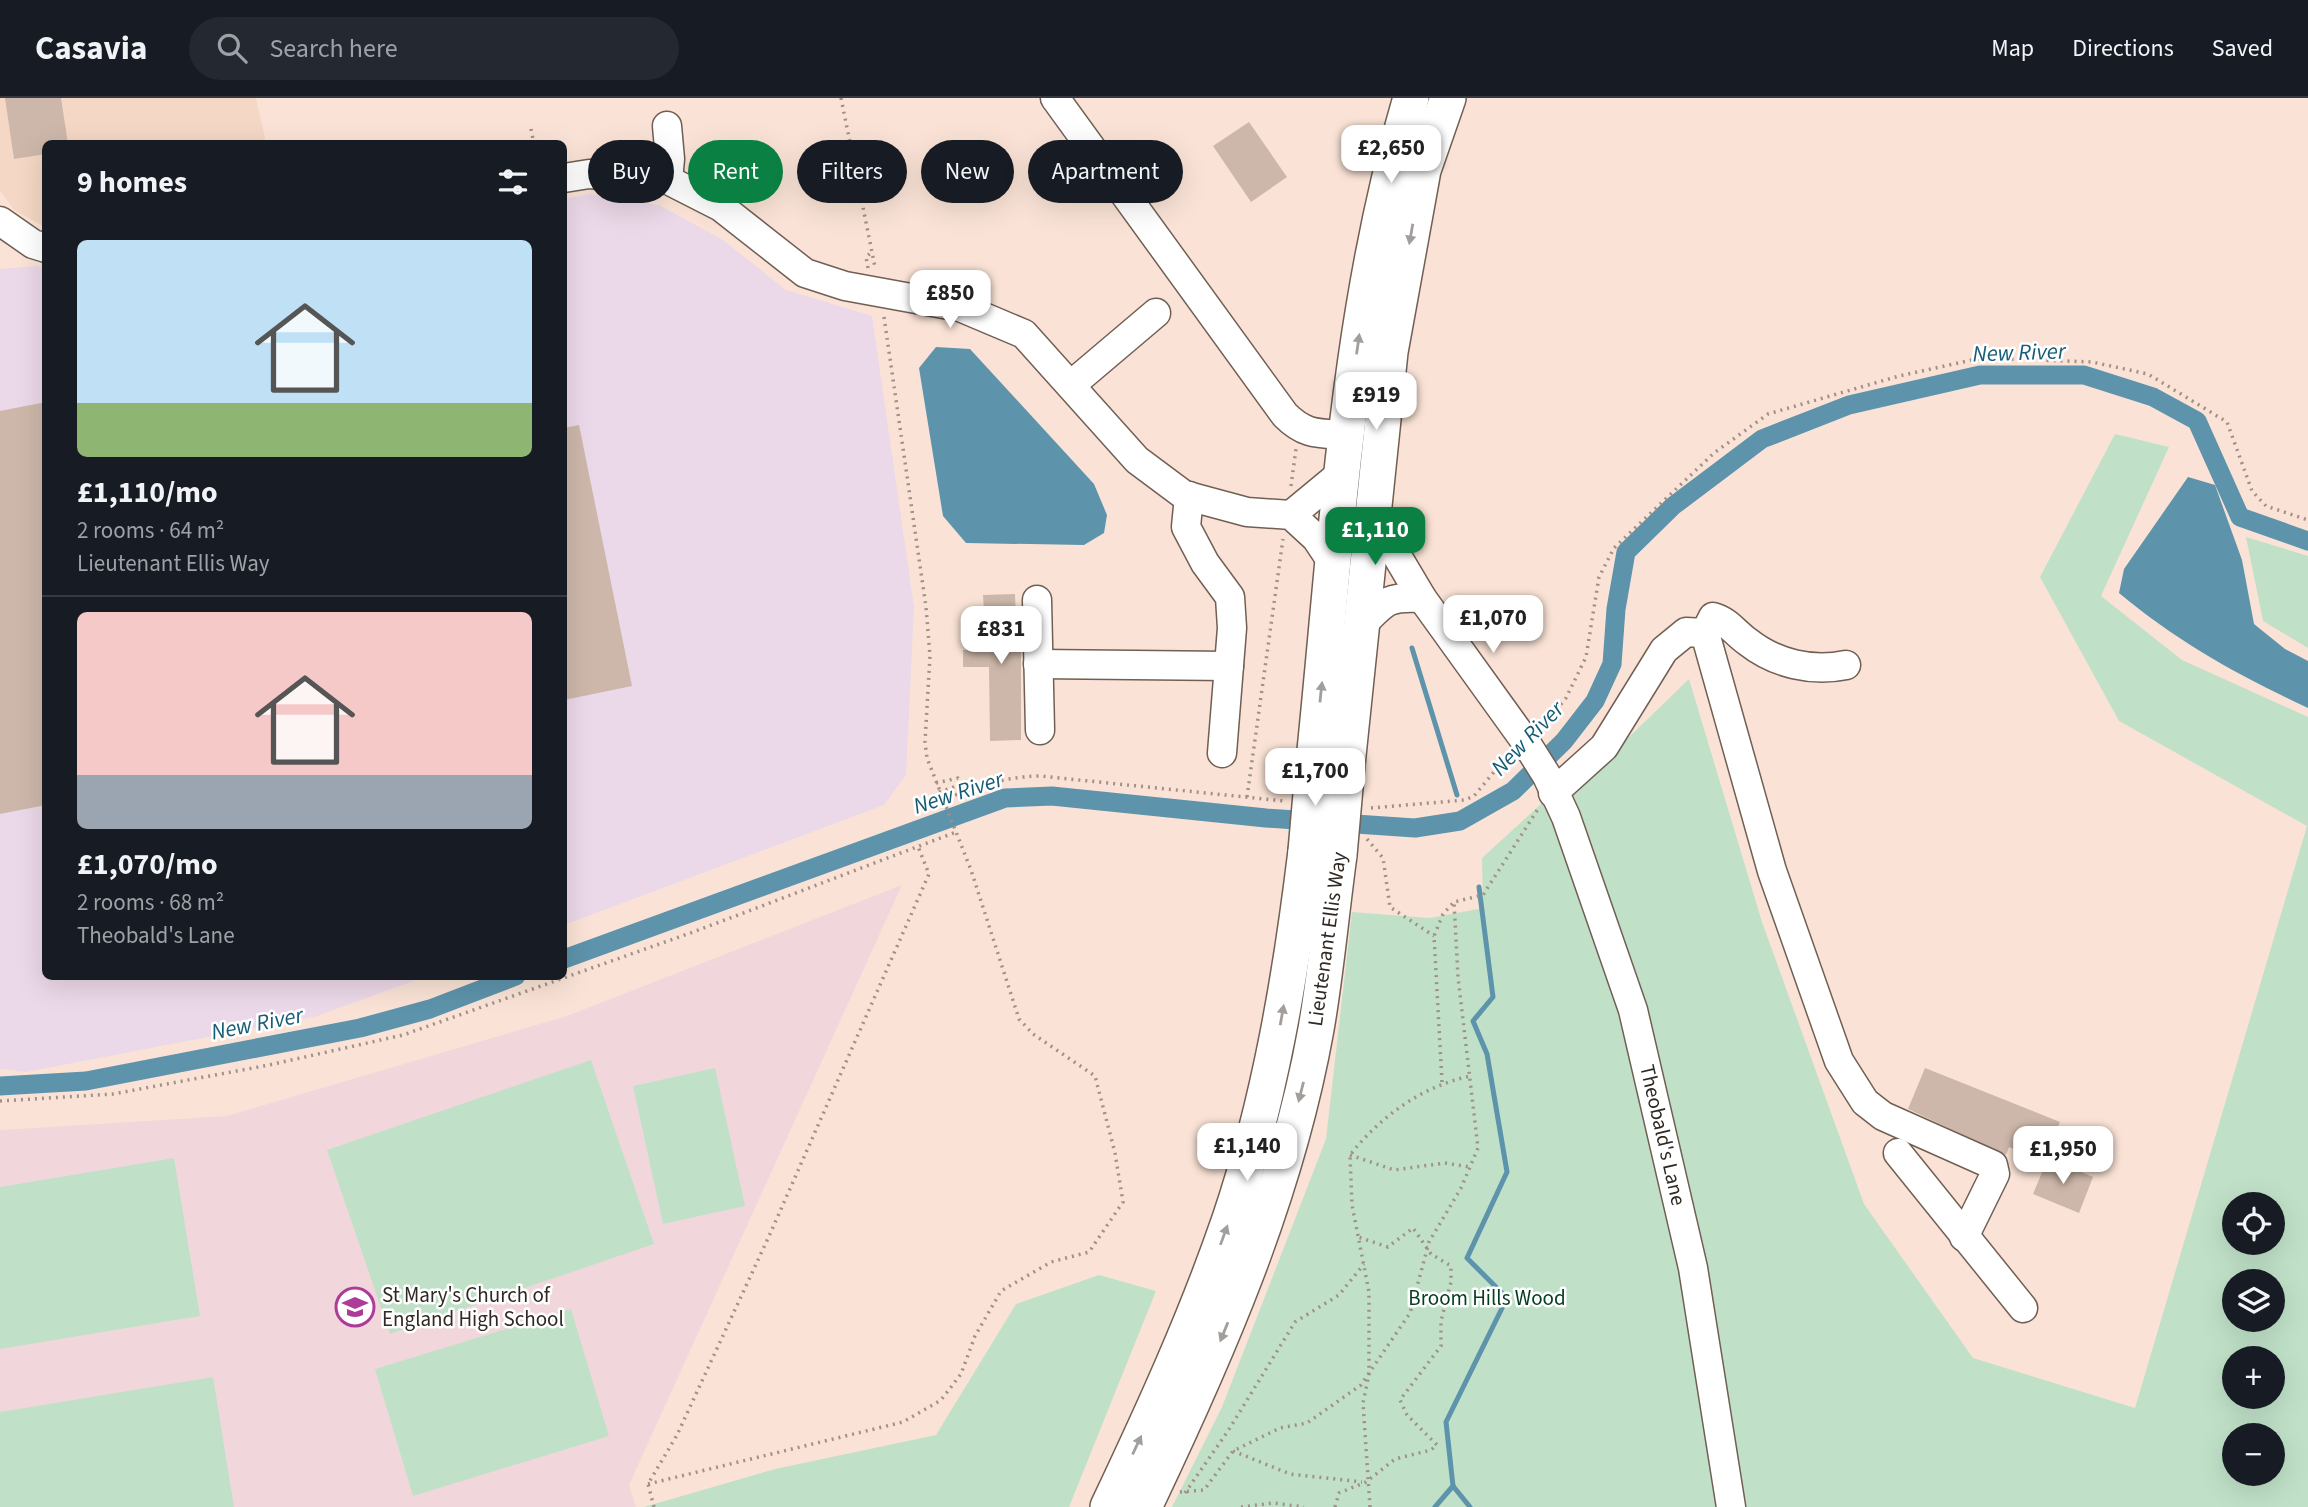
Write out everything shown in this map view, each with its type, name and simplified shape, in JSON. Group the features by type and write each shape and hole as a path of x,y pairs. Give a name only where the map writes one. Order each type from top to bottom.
{"main road":[{"name":"Lieutenant Ellis Way","path":"1161,1495 1238,1296 1290,1135 1316,1030 1337,848 1330,763 1334,565 1343,472 1358,343 1376,237 1411,98"},
{"name":"Lieutenant Ellis Way","path":"1330,763 1362,625 1371,512 1390,352 1420,183 1448,98"},
{"name":"Lieutenant Ellis Way","path":"1108,1507 1179,1355 1230,1218 1276,1045 1296,936 1337,848"}],"street":[{"path":"1055,98 1284,415 1299,429 1311,433 1348,435"},
{"path":"667,126 668,140"},
{"path":"567,178 588,174"},
{"path":"674,183 722,207 805,273 845,286 960,307 1024,334 1137,460 1189,496 1247,512 1289,515 1315,538 1334,565"},
{"path":"0,221 33,244 42,247"},
{"path":"1071,385 1156,313"},
{"path":"1289,515 1343,472"},
{"path":"1189,496 1186,527 1205,563 1230,597 1233,628 1222,753"},
{"name":"Theobald's Lane","path":"1371,512 1422,598 1533,759 1566,817 1633,1010 1693,1268 1731,1507"},
{"path":"1362,625 1388,600 1399,596 1422,598"},
{"path":"1037,600 1040,730"},
{"path":"1846,664 1810,668 1784,662 1749,643 1724,620 1713,617 1705,634 1772,872 1839,1061 1866,1102 1883,1116 1993,1165 1995,1174 1964,1237"},
{"path":"1533,759 1604,747 1664,650 1686,632 1705,634"},
{"path":"1038,664 1229,666"},
{"path":"1898,1153 2023,1308"}],"path":[{"path":"841,98 873,251"},
{"path":"531,129 533,140"},
{"path":"648,1484 903,1422 941,1400 961,1374 975,1336 1001,1290 1051,1262 1089,1252 1123,1202 1115,1153 1095,1076 1033,1034 1019,1019 956,832 935,783 925,742 930,656 926,607 883,313"},
{"path":"1442,1082 1434,936 1443,914 1454,902 1483,895 1541,804 1533,759 1586,656 1599,577 1614,548 1714,453 1768,414 1899,376 1981,358 2092,362 2148,374 2227,422 2252,491 2266,506 2308,520"},
{"path":"1247,797 1289,515 1299,429"},
{"path":"1371,808 1465,800 1474,796 1498,769 1533,759"},
{"path":"939,792 1014,776 1040,776 1271,798"},
{"path":"935,783 958,778 964,786"},
{"path":"942,800 964,786"},
{"path":"567,977 696,931 916,844 956,832"},
{"path":"654,1507 648,1484 677,1435 765,1246 929,874 916,844"},
{"path":"1337,848 1383,858 1390,907 1434,936"},
{"path":"1161,1495 1204,1490 1233,1451 1280,1428 1307,1423 1361,1385 1410,1314 1427,1249 1478,1148 1458,977 1454,902"},
{"path":"0,1101 113,1094 269,1065 403,1035 558,980"},
{"path":"1370,1507 1365,1482 1363,1403 1368,1374 1370,1292 1352,1205 1350,1155 1370,1130 1442,1082 1471,1076"},
{"path":"1350,1155 1394,1170 1445,1163 1470,1167"},
{"path":"1335,1507 1339,1493 1365,1482 1395,1459 1431,1450 1437,1445 1407,1415 1400,1400 1441,1346 1441,1321 1451,1282 1451,1266 1427,1249 1413,1228 1388,1247 1358,1237"},
{"path":"1161,1495 1228,1431 1295,1322 1339,1295 1364,1264"},
{"path":"1233,1451 1290,1474 1365,1482"},
{"path":"1241,1507 1273,1503 1304,1507"}],"shaded area":[{"path":"0,98 256,98 265,140 42,140 42,225 14,210 0,191"},
{"path":"588,194 588,203 659,205 723,240 786,290 872,316 914,607 906,775 884,805 567,924 567,198"},
{"path":"42,268 42,980 416,980 317,1016 26,1072 0,1069 0,269"},
{"name":"St Mary's Church of England High School","path":"902,885 629,1485 636,1507 0,1507 0,1130 227,1116 567,1016"}],"green space":[{"name":"Broom Hills Wood","path":"2115,434 2169,447 2101,596 2182,660 2308,717 2308,1507 1172,1507 1222,1407 1326,1139 1352,912 1430,918 1483,908 1482,858 1553,793 1564,800 1689,679 1762,922 1864,1204 1973,1358 2135,1408 2307,826 2119,721 2040,577"},
{"path":"2246,537 2308,556 2308,648 2263,621"},
{"path":"591,1060 654,1244 390,1334 327,1150"},
{"path":"715,1068 745,1206 663,1224 633,1086"},
{"path":"174,1158 200,1316 0,1349 0,1187"},
{"path":"1099,1275 1156,1291 1069,1507 644,1507 775,1469 936,1435 1016,1304"},
{"path":"571,1309 609,1436 413,1496 375,1369"},
{"path":"213,1377 234,1507 0,1507 0,1412"}],"water":[{"path":"936,347 970,349 1094,484 1107,515 1104,533 1084,545 966,543 943,516 919,368"},
{"path":"2188,477 2215,485 2242,560 2254,624 2285,649 2308,661 2308,708 2210,657 2119,593 2124,569"}],"building":[{"path":"5,98 61,98 67,140 42,140 42,155 14,159"},
{"path":"1249,122 1287,177 1251,202 1213,146"},
{"path":"42,403 42,806 0,814 0,411"},
{"path":"579,425 632,686 567,699 567,427"},
{"path":"1015,594 1017,649 1021,649 1021,740 990,741 989,667 963,667 963,650 986,649 983,595"},
{"path":"1925,1068 2060,1122 2044,1162 2009,1147 2006,1155 1908,1109"},
{"path":"2048,1158 2093,1177 2079,1213 2033,1194"}],"waterway":[{"name":"New River","path":"567,958 1005,798 1052,796 1266,818 1415,828 1460,821 1513,791 1564,741 1595,701 1612,664 1616,609 1626,552 1673,506 1762,439 1849,405 1980,375 2084,375 2153,397 2197,421 2240,517 2308,541"},
{"path":"1412,648 1457,795"},
{"path":"1435,1507 1453,1486 1446,1422 1507,1298 1467,1258 1507,1172 1487,1054 1473,1021 1493,997 1479,887"},
{"name":"New River","path":"0,1086 86,1081 360,1028 430,1009 506,980"},
{"path":"1453,1486 1470,1507"}],"place":[{"name":"St Mary's Church of England High School","path":"355,1307"}]}
